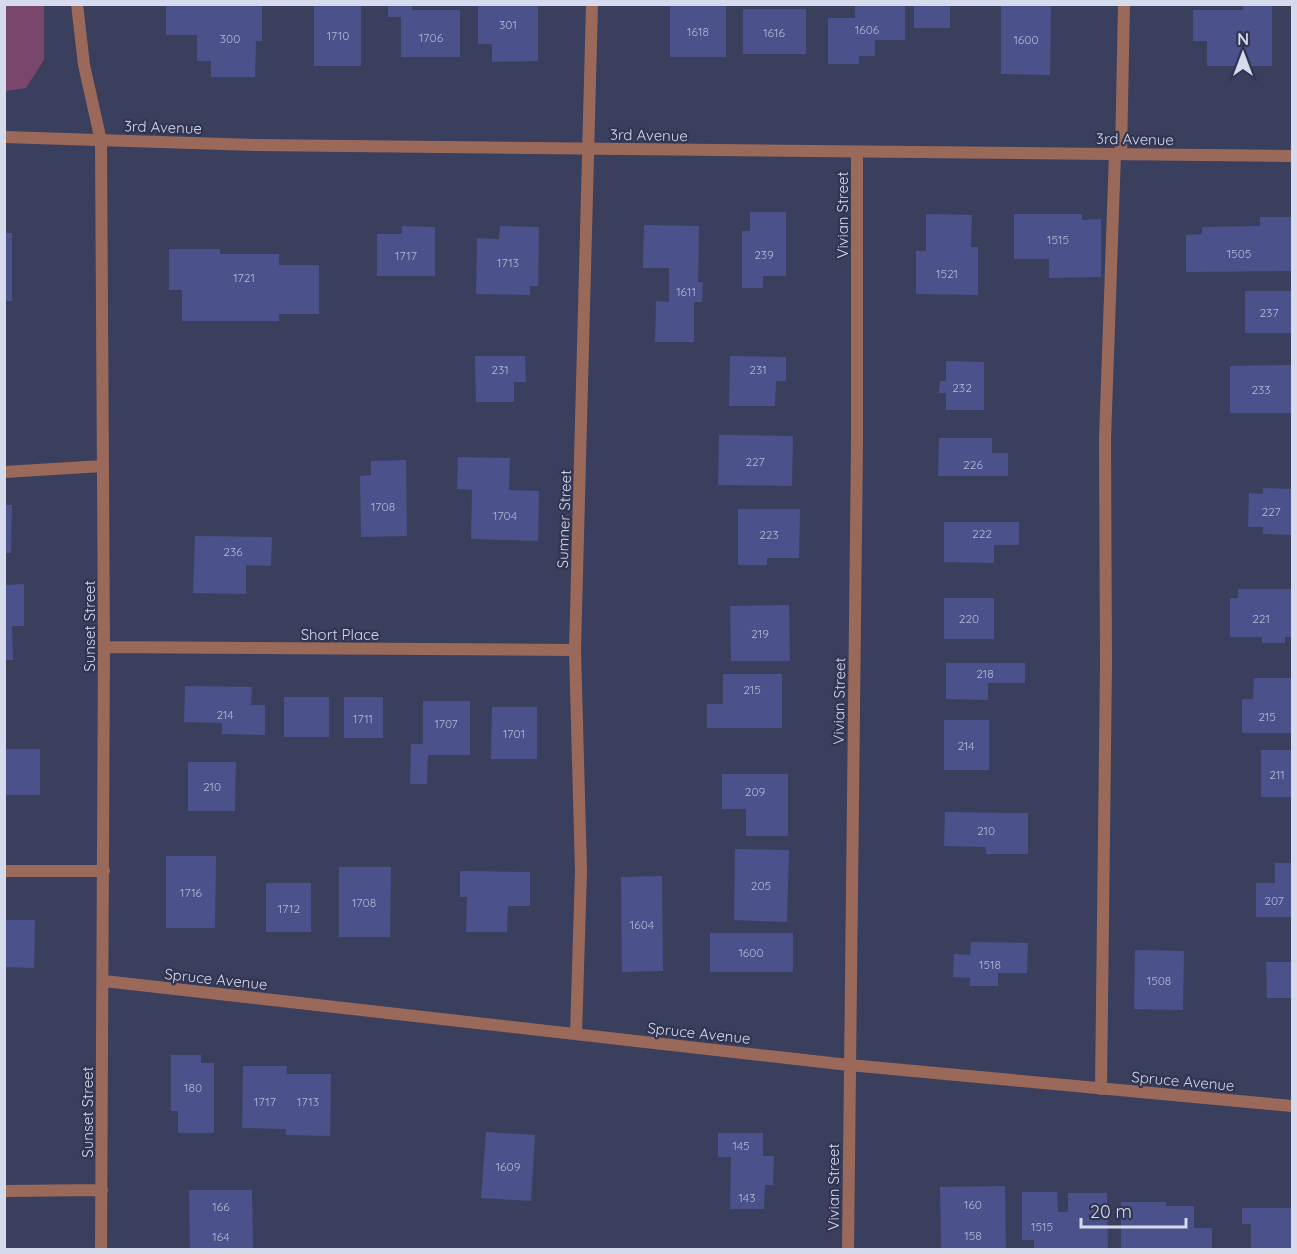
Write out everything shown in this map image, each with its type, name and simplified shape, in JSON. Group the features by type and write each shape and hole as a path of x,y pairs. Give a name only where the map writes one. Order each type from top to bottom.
{"street":[{"name":"Sunset Street","path":"77,4 84,65 101,141 104,647 101,1250"},
{"name":"Sumner Street","path":"576,1034 580,871 575,650 592,4"},
{"path":"1101,1089 1106,664 1105,439 1124,4"},
{"name":"3rd Avenue","path":"4,137 101,141 589,149 1293,156"},
{"name":"Vivian Street","path":"848,1250 857,442 857,152"},
{"path":"4,472 103,466"},
{"name":"Short Place","path":"104,647 575,650"},
{"path":"4,871 104,871"},
{"name":"Spruce Avenue","path":"104,981 849,1065 1293,1106"},
{"path":"4,1191 102,1190"}],"shaded area":[{"path":"4,5 44,5 44,60 26,88 5,91"}],"building":[{"path":"166,4 262,4 262,41 256,41 255,77 211,77 211,61 197,61 197,35 166,35"},
{"path":"314,4 361,4 361,66 314,66"},
{"path":"388,4 412,4 412,10 460,10 460,57 401,57 401,17 388,17"},
{"path":"478,4 538,4 538,61 492,62 492,44 478,44"},
{"path":"670,4 726,4 726,57 670,57"},
{"path":"855,4 905,4 905,40 875,40 875,56 859,56 859,64 828,64 828,18 855,18"},
{"path":"914,4 950,4 950,28 914,28"},
{"path":"1001,4 1051,4 1050,75 1001,74"},
{"path":"1243,4 1272,4 1272,66 1207,66 1207,41 1193,41 1193,10 1243,10"},
{"path":"743,9 806,9 806,54 743,54"},
{"path":"750,212 786,212 786,276 763,276 763,288 742,288 742,231 750,231"},
{"path":"926,214 972,215 971,247 978,247 978,295 916,294 916,251 926,251"},
{"path":"1014,214 1082,214 1082,220 1101,219 1101,277 1049,278 1049,259 1014,259"},
{"path":"1260,217 1292,217 1292,271 1186,272 1186,235 1202,234 1202,227 1260,226"},
{"path":"644,225 699,226 698,282 703,282 702,302 694,302 694,342 655,342 656,301 669,302 669,268 643,268"},
{"path":"402,226 435,227 435,276 377,276 377,234 402,234"},
{"path":"500,226 539,227 538,286 530,286 530,295 476,294 477,238 499,239"},
{"path":"4,233 12,233 12,301 4,301"},
{"path":"169,249 220,249 220,254 279,254 279,265 319,265 319,314 279,314 279,321 182,321 182,290 169,290"},
{"path":"1245,291 1292,291 1292,333 1245,333"},
{"path":"475,356 525,356 526,382 514,382 514,402 476,402"},
{"path":"730,356 786,357 786,381 776,381 775,406 729,406"},
{"path":"946,361 984,362 984,410 946,410 946,393 939,393 940,381 946,381"},
{"path":"1292,365 1292,413 1230,413 1230,366"},
{"path":"719,435 793,436 792,486 718,485"},
{"path":"939,438 992,438 992,453 1008,453 1008,476 938,476"},
{"path":"458,457 510,458 509,490 539,491 538,541 471,539 472,490 457,489"},
{"path":"406,460 407,536 361,537 360,476 371,475 371,461"},
{"path":"1263,488 1292,489 1292,535 1263,534 1263,527 1248,527 1249,493 1263,494"},
{"path":"4,505 12,505 11,553 4,553"},
{"path":"738,509 800,509 799,558 767,558 767,565 738,565"},
{"path":"944,522 1019,522 1019,545 994,545 994,563 944,562"},
{"path":"195,536 272,537 271,566 246,565 246,594 193,593"},
{"path":"24,584 24,626 12,626 13,660 4,660 4,585"},
{"path":"1238,589 1292,589 1292,637 1285,637 1285,643 1262,643 1262,637 1230,637 1230,598 1238,598"},
{"path":"944,598 994,598 994,639 944,639"},
{"path":"789,605 790,661 731,661 730,606"},
{"path":"946,663 1025,663 1025,683 988,683 988,700 946,699"},
{"path":"723,674 782,674 782,728 707,728 707,704 723,704"},
{"path":"1254,678 1292,678 1292,733 1242,733 1242,699 1253,699"},
{"path":"185,686 252,687 251,705 265,705 265,735 222,734 222,723 184,722"},
{"path":"284,697 329,697 329,737 284,737"},
{"path":"344,697 383,697 383,738 344,738"},
{"path":"423,701 470,701 470,755 428,755 427,784 410,784 411,744 423,744"},
{"path":"492,707 537,707 537,759 491,759"},
{"path":"944,720 989,720 989,770 944,770"},
{"path":"4,749 40,749 40,795 4,795"},
{"path":"1261,750 1292,750 1292,797 1261,797"},
{"path":"188,762 236,762 235,811 188,811"},
{"path":"722,774 788,774 788,836 746,836 746,809 722,809"},
{"path":"945,812 1028,813 1028,854 986,854 986,847 944,846"},
{"path":"735,849 789,850 787,922 734,920"},
{"path":"166,856 216,856 215,928 166,928"},
{"path":"1275,863 1292,863 1292,917 1256,917 1256,883 1275,883"},
{"path":"339,867 391,867 390,937 339,937"},
{"path":"460,871 530,872 530,906 508,906 507,932 466,932 467,897 460,897"},
{"path":"662,876 663,971 622,972 621,877"},
{"path":"266,883 311,883 311,932 266,932"},
{"path":"4,920 35,920 34,968 4,967"},
{"path":"710,933 793,933 793,972 710,972"},
{"path":"971,942 1028,943 1027,973 998,973 998,986 970,986 970,978 953,977 954,954 970,955"},
{"path":"1135,950 1184,951 1183,1010 1134,1009"},
{"path":"1266,962 1292,962 1292,998 1267,998"},
{"path":"171,1055 201,1055 201,1063 214,1063 214,1133 178,1133 178,1111 171,1111"},
{"path":"243,1066 287,1066 286,1074 331,1074 330,1136 286,1135 286,1129 242,1128"},
{"path":"486,1132 535,1135 531,1201 481,1198"},
{"path":"718,1133 763,1133 763,1156 774,1156 773,1185 765,1185 764,1209 730,1209 731,1157 718,1157"},
{"path":"1005,1186 1006,1250 941,1250 940,1187"},
{"path":"189,1190 252,1190 253,1250 190,1250"},
{"path":"1022,1192 1057,1192 1058,1212 1068,1212 1068,1193 1107,1193 1108,1250 1034,1250 1034,1240 1022,1240"},
{"path":"1121,1202 1166,1202 1166,1206 1194,1206 1194,1228 1212,1228 1212,1250 1121,1250"},
{"path":"1242,1208 1292,1208 1292,1250 1251,1250 1251,1224 1242,1224"}]}
